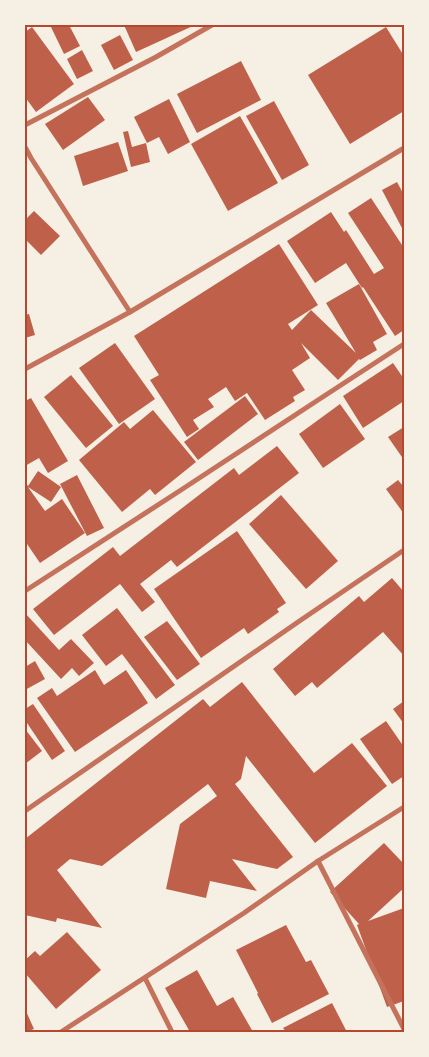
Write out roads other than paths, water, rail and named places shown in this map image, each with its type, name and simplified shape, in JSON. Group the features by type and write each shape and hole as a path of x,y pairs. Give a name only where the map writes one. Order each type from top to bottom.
{"street":[{"path":"25,125 156,57 212,25"},
{"path":"25,147 130,312"},
{"path":"25,369 130,312 404,148"},
{"path":"25,162 31,158"},
{"path":"25,591 404,344"},
{"path":"25,811 404,550"},
{"path":"61,1032 244,913 318,861 404,807"},
{"path":"318,861 404,1029"},
{"path":"145,978 172,1032"}]}
